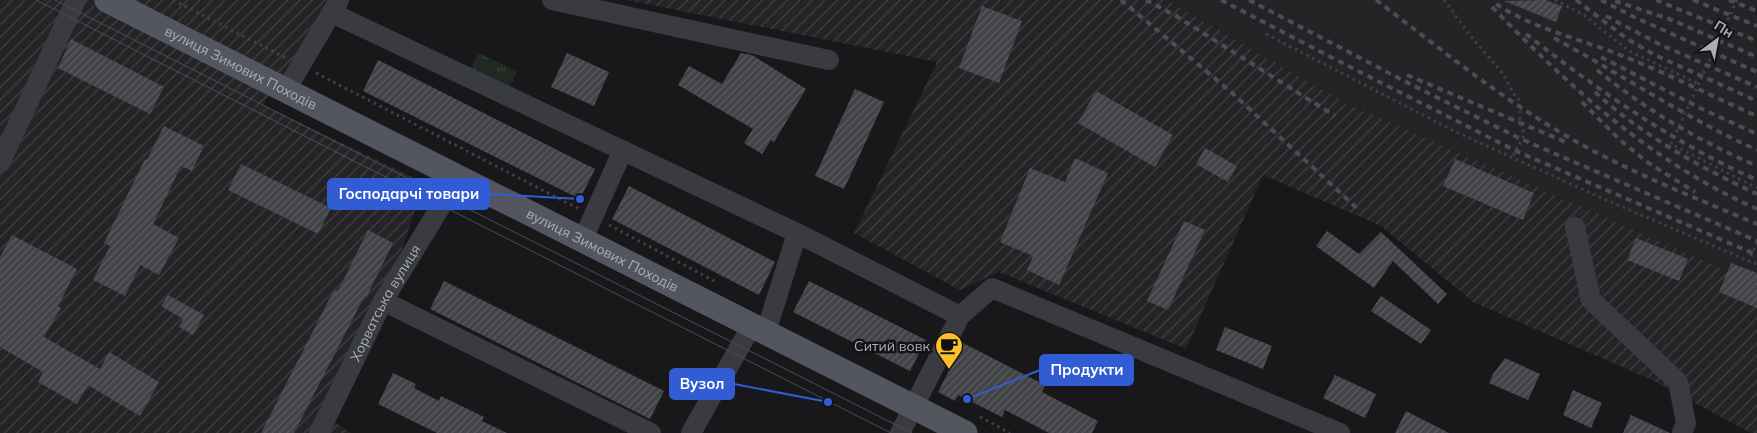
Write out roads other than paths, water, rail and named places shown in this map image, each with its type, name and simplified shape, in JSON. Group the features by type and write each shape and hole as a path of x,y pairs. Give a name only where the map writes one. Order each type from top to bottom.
{"main road":[{"name":"вулиця Зимових Походів","path":"107,0 965,433"}],"street":[{"path":"0,163 76,0"},
{"path":"552,0 830,60"},
{"path":"286,90 335,6 623,150 797,233 960,316"},
{"path":"583,239 623,150"},
{"name":"Хорватська вулиця","path":"319,433 384,301 457,176"},
{"path":"1575,227 1591,300 1678,382 1686,423 1682,433"},
{"path":"691,433 736,355 759,328 797,233"},
{"path":"900,433 960,316 992,288 1340,433"},
{"path":"384,301 651,433"}],"tram line":[{"path":"36,0 891,433"},
{"path":"55,0 912,433"}],"railway":[{"path":"1121,0 1230,91 1360,211"},
{"path":"1146,0 1176,16 1335,116"},
{"path":"1221,0 1516,151 1757,255"},
{"path":"1249,0 1521,139 1757,241"},
{"path":"1376,0 1504,96 1573,140 1651,179 1757,224"},
{"path":"1576,0 1626,38 1655,55 1757,101"},
{"path":"1601,0 1634,17 1757,72"},
{"path":"1656,0 1757,41"},
{"path":"1693,0 1757,26"},
{"path":"1729,0 1757,11"},
{"path":"1615,1 1672,20 1757,57"},
{"path":"1496,4 1526,20 1637,62 1757,116"},
{"path":"1492,7 1583,95 1647,146 1718,190 1757,209"},
{"path":"1606,16 1661,45 1757,87"},
{"path":"1526,34 1637,114 1696,149 1757,180"},
{"path":"1554,38 1679,110 1757,150"},
{"path":"1601,57 1702,109 1757,134"},
{"path":"1597,70 1674,124 1714,146 1757,166"},
{"path":"1407,75 1568,143"},
{"path":"1595,92 1613,108 1672,149 1714,173 1757,194"},
{"path":"1582,102 1619,139 1647,162 1695,192"}],"place":[{"name":"Господарчі товари","path":"580,199"},
{"name":"Ситий вовк","path":"949,370"},
{"name":"Продукти","path":"967,399"},
{"name":"Вузол","path":"828,402"}]}
